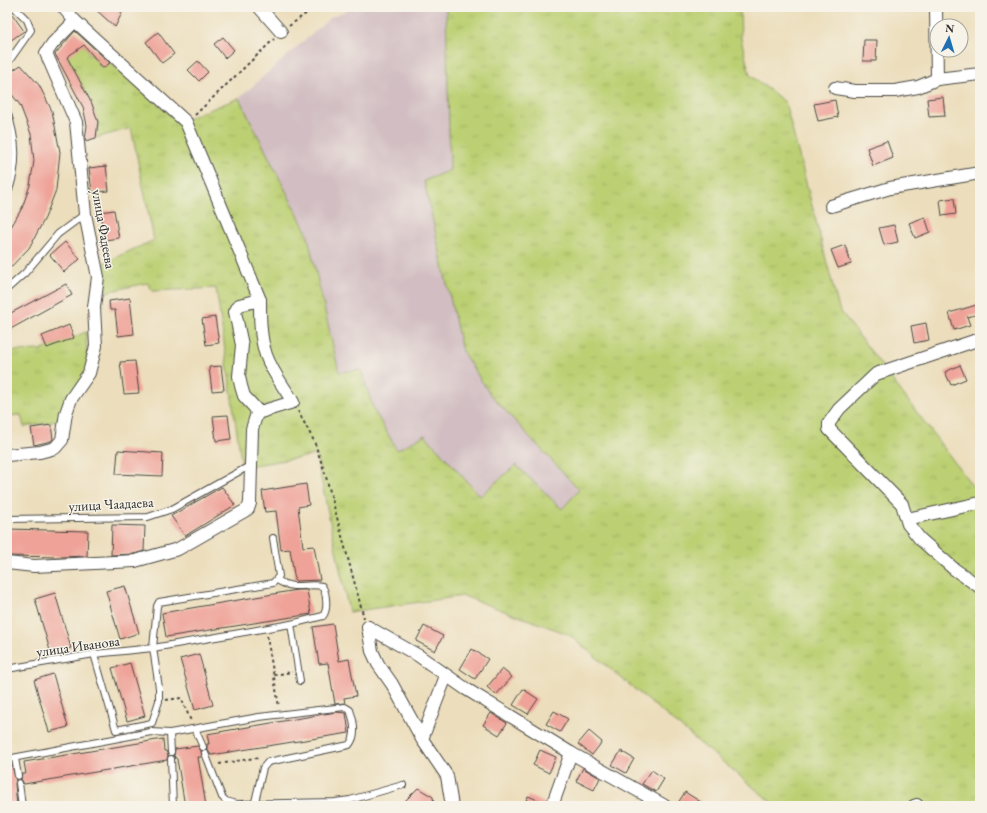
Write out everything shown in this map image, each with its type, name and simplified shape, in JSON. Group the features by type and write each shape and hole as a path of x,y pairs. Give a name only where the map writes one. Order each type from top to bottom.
{"street":[{"path":"63,7 75,21 186,122 260,300 260,326 266,355 272,368 293,402 257,414"},
{"path":"259,7 281,32"},
{"path":"936,7 937,79"},
{"name":"улица Фадеева","path":"7,455 40,452 55,448 62,440 66,413 71,399 89,373 96,346 94,308 98,277 85,214 76,122 46,54 53,43 75,21"},
{"path":"834,88 856,91 895,91 918,87 937,79 980,74"},
{"path":"831,206 890,188 980,173"},
{"path":"7,563 34,566 135,561 178,548 248,508 250,504 252,429 257,414 255,408 244,396 241,386 239,376 241,337 235,312 239,305 260,300"},
{"path":"980,339 876,374 839,409 830,423 832,434 902,504 910,527 920,539 954,569 980,588"},
{"path":"907,519 980,503"},
{"path":"452,806 448,776 422,739 392,684 378,664 372,651 368,627 419,656 446,676 571,753 665,806"},
{"path":"422,739 446,676"},
{"path":"552,806 571,753"}],"lane":[{"path":"7,63 31,30 27,20 14,7"},
{"path":"7,111 14,133 16,158 13,181 7,195"},
{"path":"7,289 25,273 58,234 85,214"},
{"name":"улица Чаадаева","path":"7,519 148,517 172,509 251,465"},
{"path":"94,654 116,730 152,723 159,701 159,688 153,648 157,606 159,602 273,583 279,576 273,538"},
{"name":"улица Иванова","path":"7,669 94,654 153,648 291,624 323,616 326,612 325,590 322,586 292,587 277,580"},
{"path":"291,624 300,681"},
{"path":"7,759 151,732 170,733 267,716 345,707 350,710 354,735 353,741 349,745 268,762 263,768 255,805"},
{"path":"195,729 222,797 226,801 237,804 255,805 335,802 350,800 403,785"},
{"path":"170,733 173,806"},
{"path":"15,758 22,806"}],"path":[{"path":"186,122 281,32 315,7"},
{"path":"293,402 314,441 364,619"},
{"path":"267,633 280,708"},
{"path":"274,675 285,674"},
{"path":"159,701 181,698 195,729"},
{"path":"210,765 255,758 268,762"}],"shaded area":[{"path":"355,7 446,7 450,170 424,181 462,351 490,394 579,491 562,509 516,465 480,496 425,435 397,451 374,410 361,370 339,372 307,233 239,98 331,17"}],"green space":[{"path":"446,7 740,7 741,39 750,75 785,102 839,309 980,496 980,806 776,806 568,634 463,596 349,612 316,455 242,467 216,288 153,291 147,283 106,292 99,265 154,240 131,128 96,138 98,122 92,104 67,57 79,39 102,68 110,63 178,122 239,98 307,233 339,372 361,370 374,410 397,450 425,435 480,496 516,465 562,509 579,490 490,394 462,351 424,181 450,170"},
{"path":"86,332 88,372 57,421 24,427 21,415 8,416 7,419 7,351 42,350"}],"building":[{"path":"7,7 24,31 7,43"},
{"path":"93,7 115,7 122,13 115,27"},
{"path":"75,31 110,63 103,68 84,45 67,57 92,104 98,122 96,138 85,141 87,125 83,107 55,54"},
{"path":"158,32 174,54 162,63 146,42"},
{"path":"223,37 234,50 225,58 214,44"},
{"path":"864,40 877,40 876,61 863,61"},
{"path":"198,61 208,72 199,81 188,70"},
{"path":"21,65 39,85 52,111 60,152 56,190 45,218 29,248 7,271 7,234 22,208 30,185 34,161 31,134 20,105 7,88 7,74"},
{"path":"943,97 945,116 929,117 927,99"},
{"path":"835,100 838,117 818,121 814,104"},
{"path":"887,141 893,158 873,166 867,148"},
{"path":"106,166 109,191 92,192 89,168"},
{"path":"954,198 956,214 942,216 940,200"},
{"path":"114,210 119,238 105,240 100,212"},
{"path":"925,217 930,232 915,238 909,223"},
{"path":"894,225 898,242 884,245 879,228"},
{"path":"65,242 80,259 64,272 50,255"},
{"path":"845,245 851,264 838,268 831,250"},
{"path":"66,284 72,295 7,331 7,315"},
{"path":"130,298 134,334 118,336 115,310 110,310 109,301"},
{"path":"980,304 980,314 967,317 970,325 954,330 949,313"},
{"path":"215,317 219,343 206,345 202,319"},
{"path":"926,323 929,340 914,343 911,326"},
{"path":"69,325 74,338 47,348 42,336"},
{"path":"135,361 139,393 124,394 120,362"},
{"path":"960,365 966,379 951,385 945,372"},
{"path":"221,366 224,390 212,391 209,367"},
{"path":"228,415 231,439 216,441 213,416"},
{"path":"51,425 53,439 51,441 34,445 31,428"},
{"path":"118,450 163,453 162,476 116,474"},
{"path":"306,484 309,505 298,507 303,547 314,546 320,580 295,581 290,549 281,550 276,511 265,512 262,491"},
{"path":"222,487 235,505 185,536 171,516"},
{"path":"112,525 145,526 144,551 134,554 111,555"},
{"path":"7,529 88,531 87,556 7,556"},
{"path":"125,586 139,633 120,639 106,591"},
{"path":"297,590 307,590 311,614 166,637 162,613"},
{"path":"55,593 71,648 51,654 35,599"},
{"path":"333,624 339,661 349,659 356,696 344,698 345,703 335,704 328,663 319,664 313,627"},
{"path":"424,626 443,636 435,651 416,641"},
{"path":"472,649 488,659 475,679 460,669"},
{"path":"199,654 213,705 195,710 180,659"},
{"path":"130,663 145,716 127,721 112,668"},
{"path":"502,669 512,677 496,695 487,687"},
{"path":"53,674 68,727 49,732 34,680"},
{"path":"523,689 538,699 528,714 513,705"},
{"path":"554,711 568,719 560,732 546,724"},
{"path":"336,712 346,713 349,733 211,755 207,749 207,744 209,744 207,734"},
{"path":"491,713 507,723 499,735 483,725"},
{"path":"589,731 602,742 592,755 578,744"},
{"path":"163,739 164,751 166,751 168,755 167,760 24,784 21,779 22,774 26,774 24,762"},
{"path":"198,746 202,757 198,757 206,806 185,806 177,759 174,756 175,749"},
{"path":"540,750 556,757 549,773 533,765"},
{"path":"621,751 634,759 626,773 612,765"},
{"path":"7,766 12,766 16,780 17,806 7,806"},
{"path":"583,768 600,778 594,790 576,781"},
{"path":"652,770 664,779 656,792 642,784"},
{"path":"418,788 433,797 434,806 400,806"},
{"path":"685,792 707,806 676,806"},
{"path":"528,796 545,803 545,806 524,806"}]}
